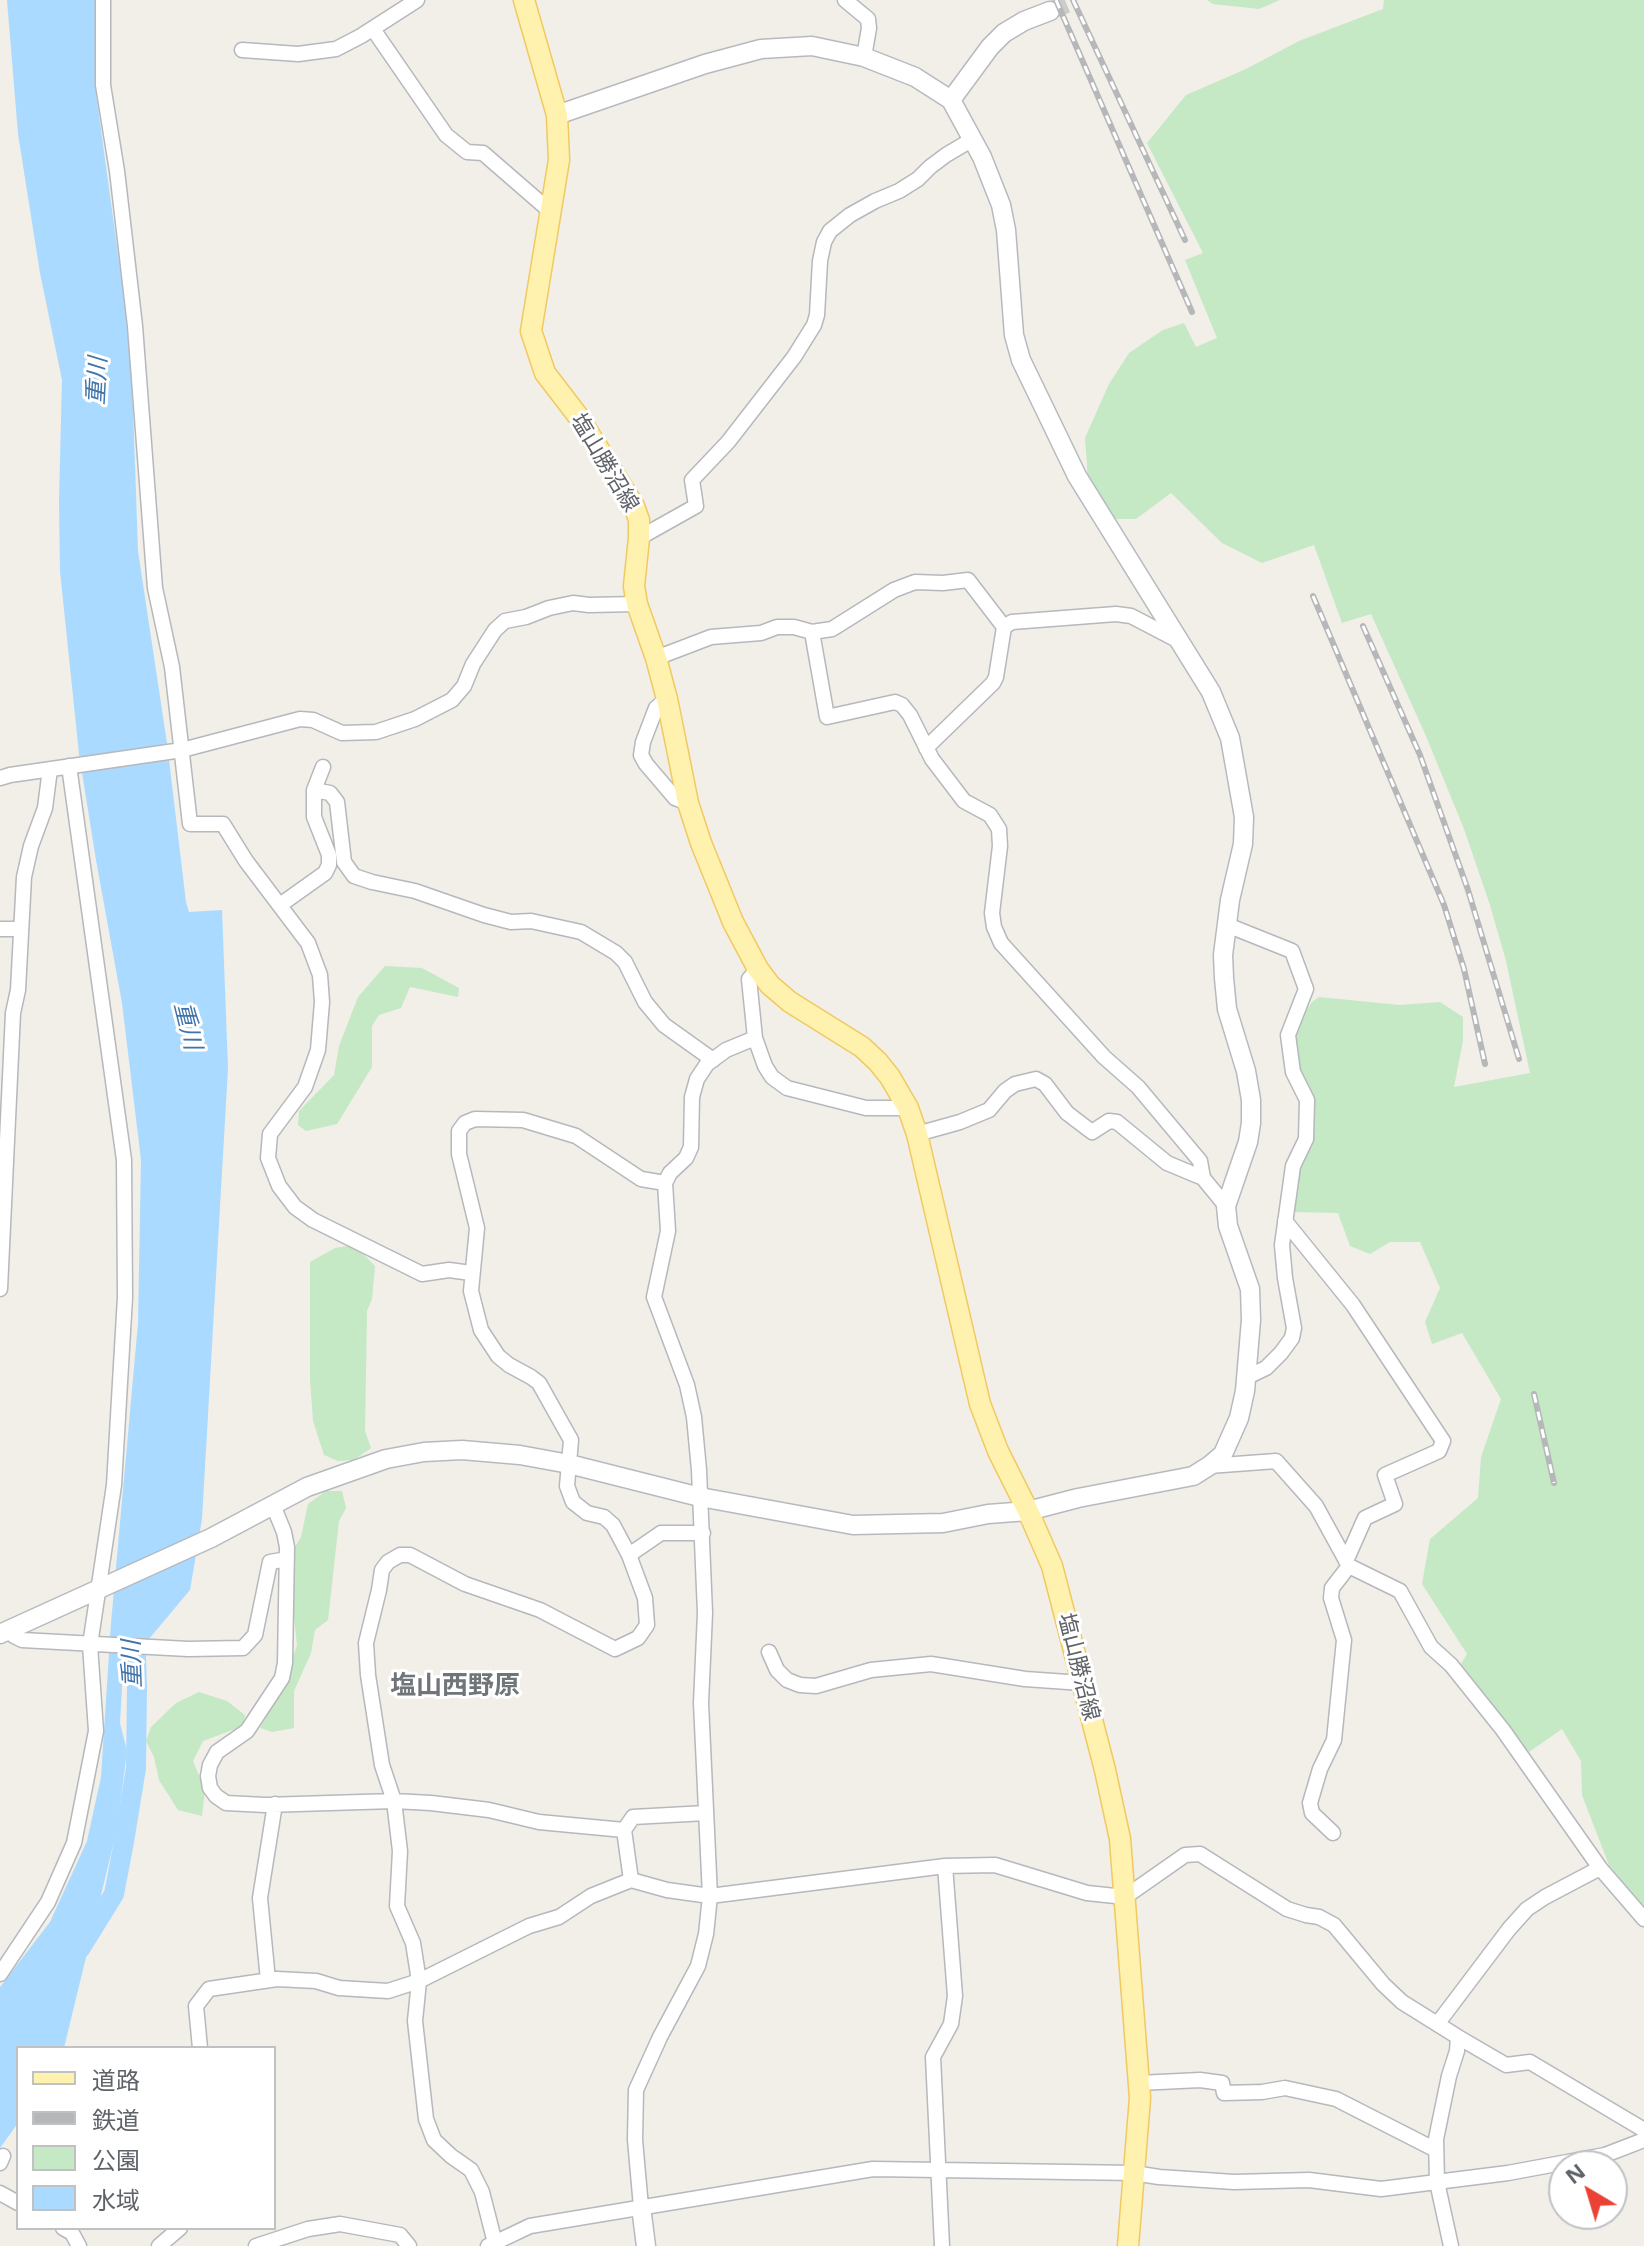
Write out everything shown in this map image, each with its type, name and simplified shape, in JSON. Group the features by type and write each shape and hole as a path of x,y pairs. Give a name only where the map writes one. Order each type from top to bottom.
{"main road":[{"name":"塩山勝沼線","path":"524,0 557,115 559,160 531,331 545,373 578,416 634,506 639,520 633,575 637,604 667,699 688,803 701,843 733,922 770,985 790,1002 862,1047 890,1077 908,1108 917,1134 980,1404 998,1451 1052,1566 1120,1839 1140,2098 1128,2246"}],"street":[{"path":"103,0 103,85 128,258 155,588 172,667 190,824 223,824 246,861 308,943 320,975 322,1002 318,1050 305,1087 270,1134 268,1158 279,1186 295,1207 313,1220 422,1274 449,1270 471,1273"},
{"path":"242,50 298,54 336,49 417,0"},
{"path":"845,0 868,19 864,57"},
{"path":"951,100 1004,33 1050,11"},
{"path":"373,29 446,135 467,152 483,153 551,212"},
{"path":"4,1632 211,1538 307,1487 386,1459 424,1452 462,1450 569,1464 700,1497 853,1525 943,1523 988,1514 1028,1511 1193,1476 1223,1454 1239,1418 1247,1377 1250,1289 1228,1226 1226,1206 1248,1142 1251,1112 1246,1071 1227,1009 1223,955 1230,900 1243,844 1244,817 1230,738 1211,692 1077,476 1021,360 1014,335 1006,230 1001,205 973,139 951,100 915,77 864,57 812,46 761,49 705,64 557,115"},
{"path":"639,538 696,506 692,480 728,442 794,357 814,325 820,261 830,231 850,215 908,185 973,139"},
{"path":"656,658 711,637 761,633 777,627 794,627 812,632 832,629 903,586 915,582 968,580 1004,627 996,677 926,748"},
{"path":"0,778 182,750 300,719 313,720 342,733 376,732 415,719 452,700 464,686 473,664 495,630 505,621 573,603 637,604"},
{"path":"1004,627 1012,622 1116,614 1131,616 1179,641"},
{"path":"812,632 827,717 895,702 902,705 926,748 964,801 990,815 999,829 1000,846 992,913 1001,943 1104,1057 1138,1087 1200,1161 1203,1178"},
{"path":"667,699 656,708 641,755 675,798 688,803"},
{"path":"0,1974 48,1902 74,1843 96,1731 92,1645 115,1470 125,1297 124,1160 69,766"},
{"path":"280,905 325,873 329,865 329,855 314,817 314,790 323,767"},
{"path":"0,1289 13,1013 18,990 24,877 45,808 50,769"},
{"path":"314,790 330,793 337,802 344,862 354,876 415,891 511,922 531,921 581,932 616,953 625,962 645,1002 664,1025 713,1060"},
{"path":"1227,925 1292,951 1306,989 1288,1035 1293,1072 1307,1100 1306,1139 1293,1166 1282,1245 1294,1328 1292,1338 1281,1353 1266,1368 1247,1377"},
{"path":"0,929 21,929"},
{"path":"758,969 749,979 755,1038 772,1077 787,1088 866,1108 908,1108"},
{"path":"0,1021 13,1013"},
{"path":"646,2246 635,2140 636,2090 698,1966 706,1934 710,1896 701,1703 705,1613 703,1533 692,1406 654,1297 668,1231 665,1183 691,1147 692,1097 697,1079 726,1050 755,1038"},
{"path":"917,1134 989,1110 1015,1084 1036,1079 1045,1084 1067,1113 1092,1132 1109,1121 1117,1122 1167,1163 1203,1178 1226,1206"},
{"path":"665,1183 641,1179 576,1136 523,1120 475,1119 465,1123 457,1139 477,1228 471,1291 481,1330 509,1365 539,1383 571,1440 567,1486 573,1502 587,1513 604,1517 613,1525 629,1555 645,1598 647,1625 638,1638 615,1649 540,1610 465,1584 427,1566 418,1558 400,1555 382,1570 366,1643 382,1765 394,1801 400,1851 397,1906 413,1943 419,1981 415,2021 426,2119 434,2140 471,2170 482,2192 492,2244 530,2226 873,2169 1134,2173 1234,2182 1309,2180 1381,2189 1508,2173 1605,2155 1644,2140"},
{"path":"1285,1221 1353,1305 1443,1441 1439,1451 1385,1475 1395,1504 1365,1518 1347,1563 1332,1588 1331,1598 1344,1640 1334,1740 1320,1769 1310,1803 1312,1813 1333,1833"},
{"path":"1209,1466 1276,1461 1316,1506 1347,1563 1400,1591 1431,1647 1451,1665 1503,1730 1600,1868 1644,1919"},
{"path":"273,1505 284,1532 287,1559 285,1663 282,1678 247,1731 217,1752 210,1765 210,1788 216,1796 226,1803 431,1803 489,1810 539,1822 624,1830"},
{"path":"629,1555 661,1533 703,1533"},
{"path":"4,1632 22,1640 92,1645 243,1648 255,1635 270,1562 287,1559"},
{"path":"769,1652 777,1670 787,1680 800,1685 816,1686 871,1670 931,1664 1025,1679 1082,1683"},
{"path":"268,1980 260,1898 275,1804"},
{"path":"631,1880 624,1830 633,1817 706,1813"},
{"path":"200,2046 196,2006 209,1989 268,1980 316,1981 339,1988 388,1991 419,1981 529,1926 559,1917 591,1896 631,1880 667,1890 710,1896 945,1866 995,1865 1087,1893 1125,1897 1185,1855 1200,1854 1287,1909 1319,1917 1334,1925 1402,2002 1458,2037 1506,2065 1530,2062 1644,2130"},
{"path":"942,2246 933,2057 951,2024 955,1996 945,1866"},
{"path":"1438,2023 1527,1909 1600,1868"},
{"path":"1451,2246 1437,2182 1436,2139 1458,2037"},
{"path":"1139,2083 1200,2080 1222,2083 1224,2093 1285,2088 1336,2099 1436,2150"},
{"path":"256,2246 308,2229 340,2224 400,2235 409,2246"},
{"path":"67,2230 72,2233 79,2246"},
{"path":"159,2246 178,2230"}],"green space":[{"path":"1207,0 1280,0 1259,9 1213,4"},
{"path":"1384,0 1644,0 1644,1908 1609,1865 1582,1795 1581,1761 1562,1729 1529,1752 1461,1664 1467,1654 1422,1584 1430,1539 1478,1498 1481,1457 1501,1399 1462,1333 1432,1344 1425,1322 1440,1288 1420,1242 1390,1242 1370,1254 1350,1246 1338,1213 1294,1212 1297,1174 1314,1142 1311,1092 1296,1070 1295,1028 1312,1002 1319,997 1400,1005 1440,1002 1463,1017 1463,1041 1454,1087 1530,1073 1506,961 1464,829 1371,614 1342,623 1314,545 1262,563 1222,543 1171,493 1136,519 1114,519 1088,479 1085,438 1109,384 1129,353 1163,330 1184,323 1196,347 1217,338 1185,260 1203,253 1147,143 1186,95 1246,69 1299,41 1383,9"},
{"path":"385,966 422,968 459,988 458,997 410,987 401,1008 379,1015 372,1026 372,1067 337,1124 306,1131 298,1125 299,1111 334,1075 339,1046 358,997"},
{"path":"354,1245 375,1266 372,1299 367,1311 365,1431 371,1448 354,1460 338,1461 324,1455 313,1421 310,1262 335,1248"},
{"path":"326,1491 342,1491 346,1508 339,1521 328,1620 315,1630 311,1653 294,1691 294,1728 272,1732 260,1728 284,1685 297,1645 293,1609 293,1550 301,1537 308,1504"},
{"path":"199,1692 227,1701 245,1715 243,1726 203,1741 193,1761 205,1790 202,1816 178,1810 159,1780 154,1757 146,1741 151,1727 176,1703"}],"water":[{"path":"7,0 96,0 95,86 131,349 138,551 167,743 186,902 189,912 222,910 228,1068 202,1519 190,1590 123,1670 120,1723 127,1751 117,1829 64,2046 16,2046 16,2126 0,2148 0,1987 50,1922 87,1841 101,1777 111,1623 138,1323 141,1160 122,1003 79,754 60,571 62,380 40,273 18,134"}],"waterway":[{"name":"重川","path":"80,1949 114,1894 124,1842 136,1768 135,1628"}],"tunnel":[{"path":"1050,11 1076,0"}],"railway":[{"path":"1056,0 1192,312"},
{"path":"1073,0 1185,240"},
{"path":"1313,596 1444,905 1464,969 1485,1064"},
{"path":"1363,626 1420,755 1468,890 1519,1059"},
{"path":"1534,1394 1554,1483"}],"district":[{"name":"塩山西野原","path":"455,1687"}]}
